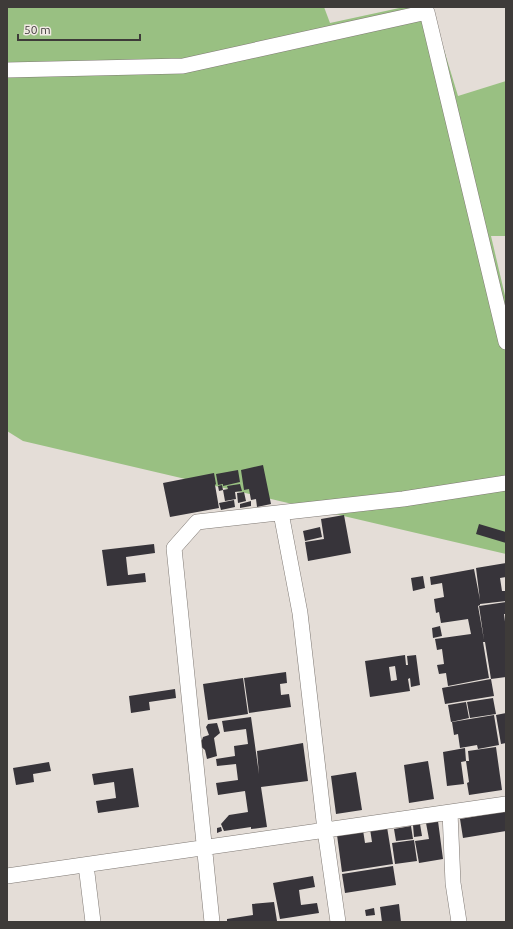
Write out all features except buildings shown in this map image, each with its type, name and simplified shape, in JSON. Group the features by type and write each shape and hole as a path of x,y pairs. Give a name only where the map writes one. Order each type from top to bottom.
{"street":[{"path":"7,70 183,66 428,9 506,342"},
{"path":"212,922 174,548 196,522 404,499 506,483"},
{"path":"281,512 300,613 325,830 338,922"},
{"path":"7,876 506,804"},
{"path":"450,812 453,884 459,922"},
{"path":"86,865 93,922"}],"green space":[{"path":"7,7 324,7 330,23 404,7 431,7 458,96 506,81 506,236 491,236 506,300 506,554 23,441 7,431"}]}
